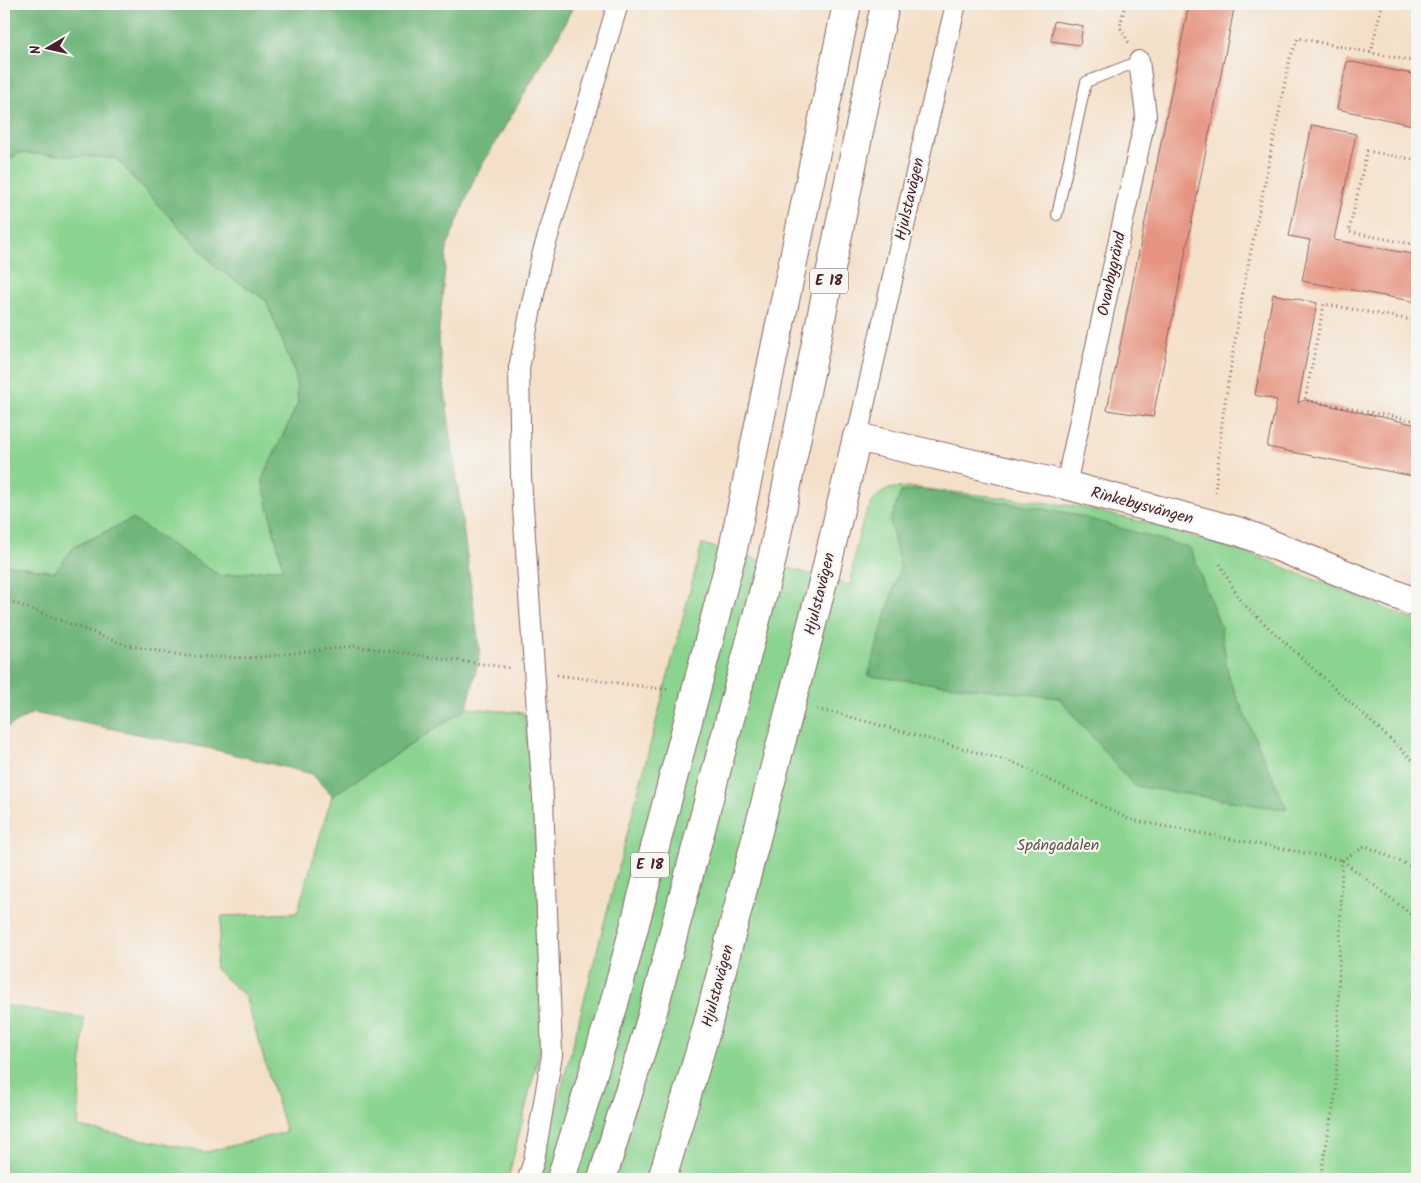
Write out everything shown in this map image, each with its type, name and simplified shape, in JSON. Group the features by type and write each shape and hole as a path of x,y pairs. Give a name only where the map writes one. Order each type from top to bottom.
{"main road":[{"name":"E 18","path":"561,1179 614,1004 733,549 847,4"},
{"name":"E 18","path":"602,1179 651,1019 772,559 885,4"},
{"name":"Rinkebysvängen","path":"858,437 1066,485 1241,532 1417,603"},
{"name":"Hjulstavägen","path":"662,1179 706,1031 825,574 858,437"}],"street":[{"path":"528,1179 534,1160 552,1055 543,798 521,478 519,368 541,259 618,4"},
{"name":"Hjulstavägen","path":"858,437 925,132 956,4"},
{"name":"Ovanbygränd","path":"1066,485 1146,115 1139,61"}],"lane":[{"path":"1057,215 1086,82 1139,61"}],"path":[{"path":"1125,4 1120,27 1139,61"},
{"path":"1371,53 1382,4"},
{"path":"1215,492 1223,414 1245,280 1290,58 1298,38 1417,62"},
{"path":"1417,160 1367,151 1349,232 1417,245"},
{"path":"1417,321 1324,304 1305,400 1417,421"},
{"path":"1220,564 1241,602 1417,764"},
{"path":"4,598 126,645 186,656 252,658 353,646 534,672"},
{"path":"836,713 1015,762 1131,820 1342,860 1417,919"},
{"path":"1342,860 1366,846 1417,868"},
{"path":"1320,1179 1336,1091 1342,860"}],"green space":[{"path":"4,4 574,4 559,35 475,177 447,247 438,339 480,654 467,708 332,796 312,774 212,749 33,713 4,729 4,564 55,572 74,547 132,519 220,576 283,568 262,480 298,403 295,373 266,300 217,268 115,158 18,153 4,164"},
{"path":"18,153 115,158 217,268 266,300 295,373 298,403 262,480 283,568 220,576 132,519 74,547 55,572 4,564 4,164"},
{"name":"Spångadalen","path":"909,487 1075,506 1147,523 1256,556 1417,621 1417,1179 538,1179 702,544 850,585 860,531 871,505 879,495 889,489"},
{"path":"921,489 1069,513 1190,548 1221,628 1229,679 1287,810 1134,786 1059,698 868,676 900,567 890,521 901,492"},
{"path":"467,708 525,713 540,909 542,1041 508,1179 4,1179 4,1005 84,1018 78,1127 207,1152 286,1132 245,996 215,969 222,916 297,913 332,796"}],"building":[{"path":"1189,4 1235,4 1153,417 1107,410"},
{"path":"1054,21 1083,26 1080,45 1051,41"},
{"path":"1347,61 1417,75 1417,126 1337,109"},
{"path":"1312,125 1356,134 1334,240 1417,255 1417,302 1302,281 1310,240 1289,236"},
{"path":"1273,294 1317,303 1298,403 1305,400 1417,425 1417,477 1267,447 1277,400 1255,395"}]}
